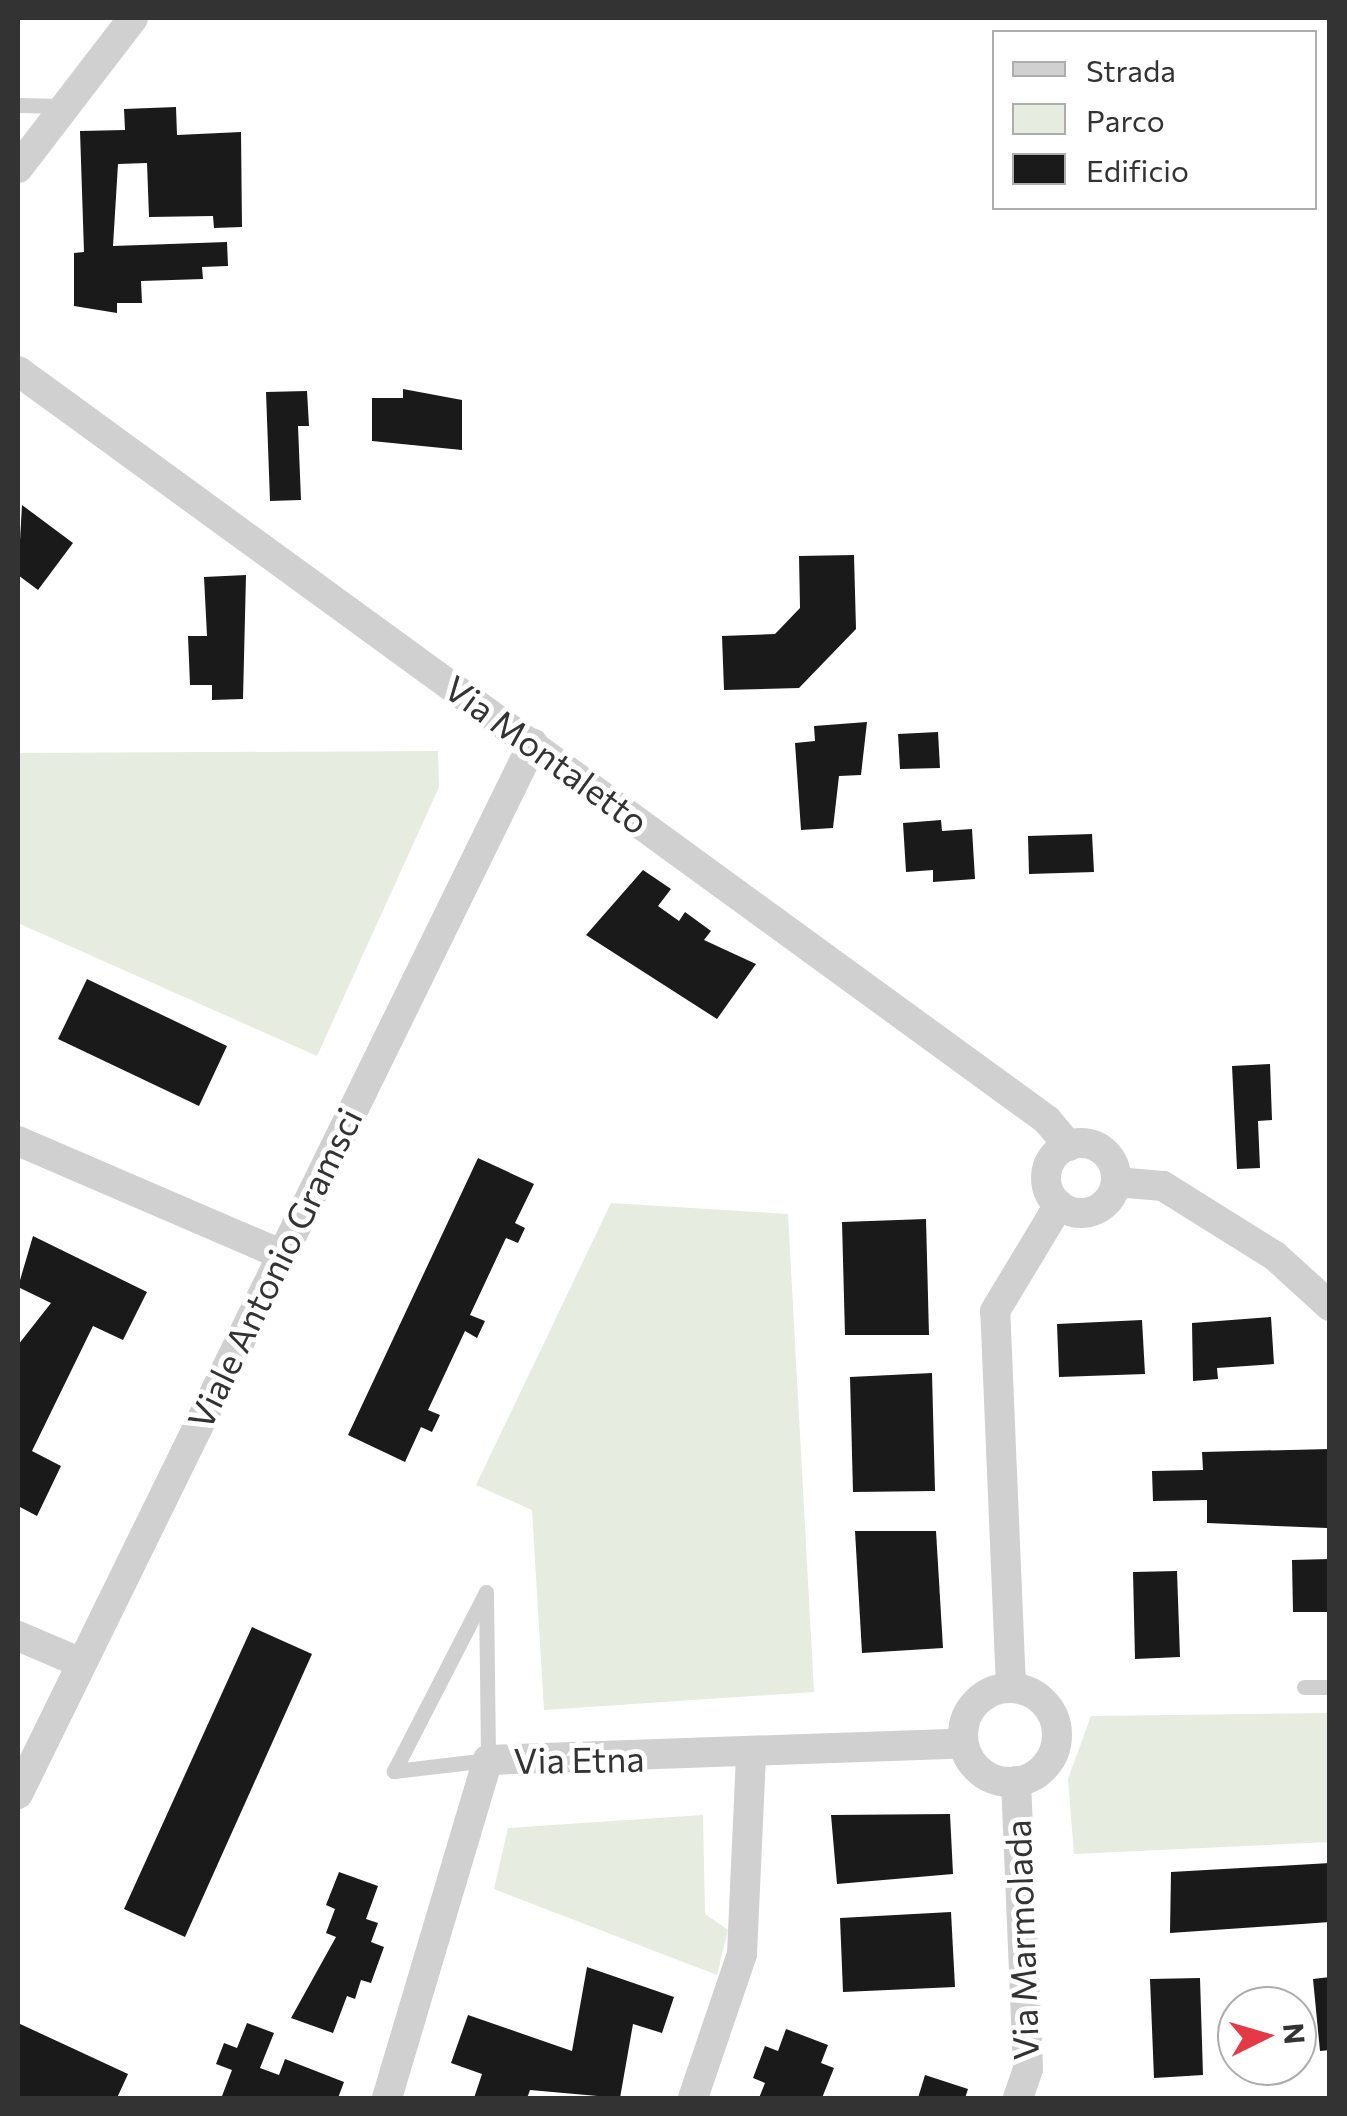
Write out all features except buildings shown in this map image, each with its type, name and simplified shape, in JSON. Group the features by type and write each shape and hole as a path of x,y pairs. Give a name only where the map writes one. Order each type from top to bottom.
{"street":[{"path":"18,168 132,18"},
{"name":"Via Montaletto","path":"18,370 533,742 1069,1146"},
{"name":"Viale Antonio Gramsci","path":"18,1794 79,1662 533,742"},
{"path":"18,1141 280,1254"},
{"path":"1059,1205 1047,1172 1069,1146 1103,1151 1116,1182"},
{"path":"1059,1205 1099,1208 1116,1182"},
{"path":"1116,1182 1163,1186 1275,1256 1330,1306"},
{"path":"1012,1687 996,1312 1059,1205"},
{"path":"18,1636 79,1662"},
{"path":"1012,1687 1040,1699 1056,1724 1052,1755 1016,1781 977,1768 964,1743 974,1704 1012,1687"},
{"name":"Via Etna","path":"387,2098 488,1760 751,1756 964,1743"},
{"path":"693,2098 742,1954 751,1756"},
{"name":"Via Marmolada","path":"1016,1781 1028,2069 1018,2098"}],"lane":[{"path":"18,105 62,106"},
{"path":"486,1592 487,1730 488,1760 394,1770 486,1592"},
{"path":"1304,1687 1330,1687"}],"green space":[{"path":"438,751 439,787 317,1056 18,923 18,753"},
{"path":"611,1203 788,1214 814,1692 544,1710 532,1510 476,1485"},
{"path":"1329,1713 1329,1842 1074,1854 1068,1779 1091,1716"},
{"path":"703,1815 705,1914 728,1930 717,1975 494,1889 508,1828"}]}
